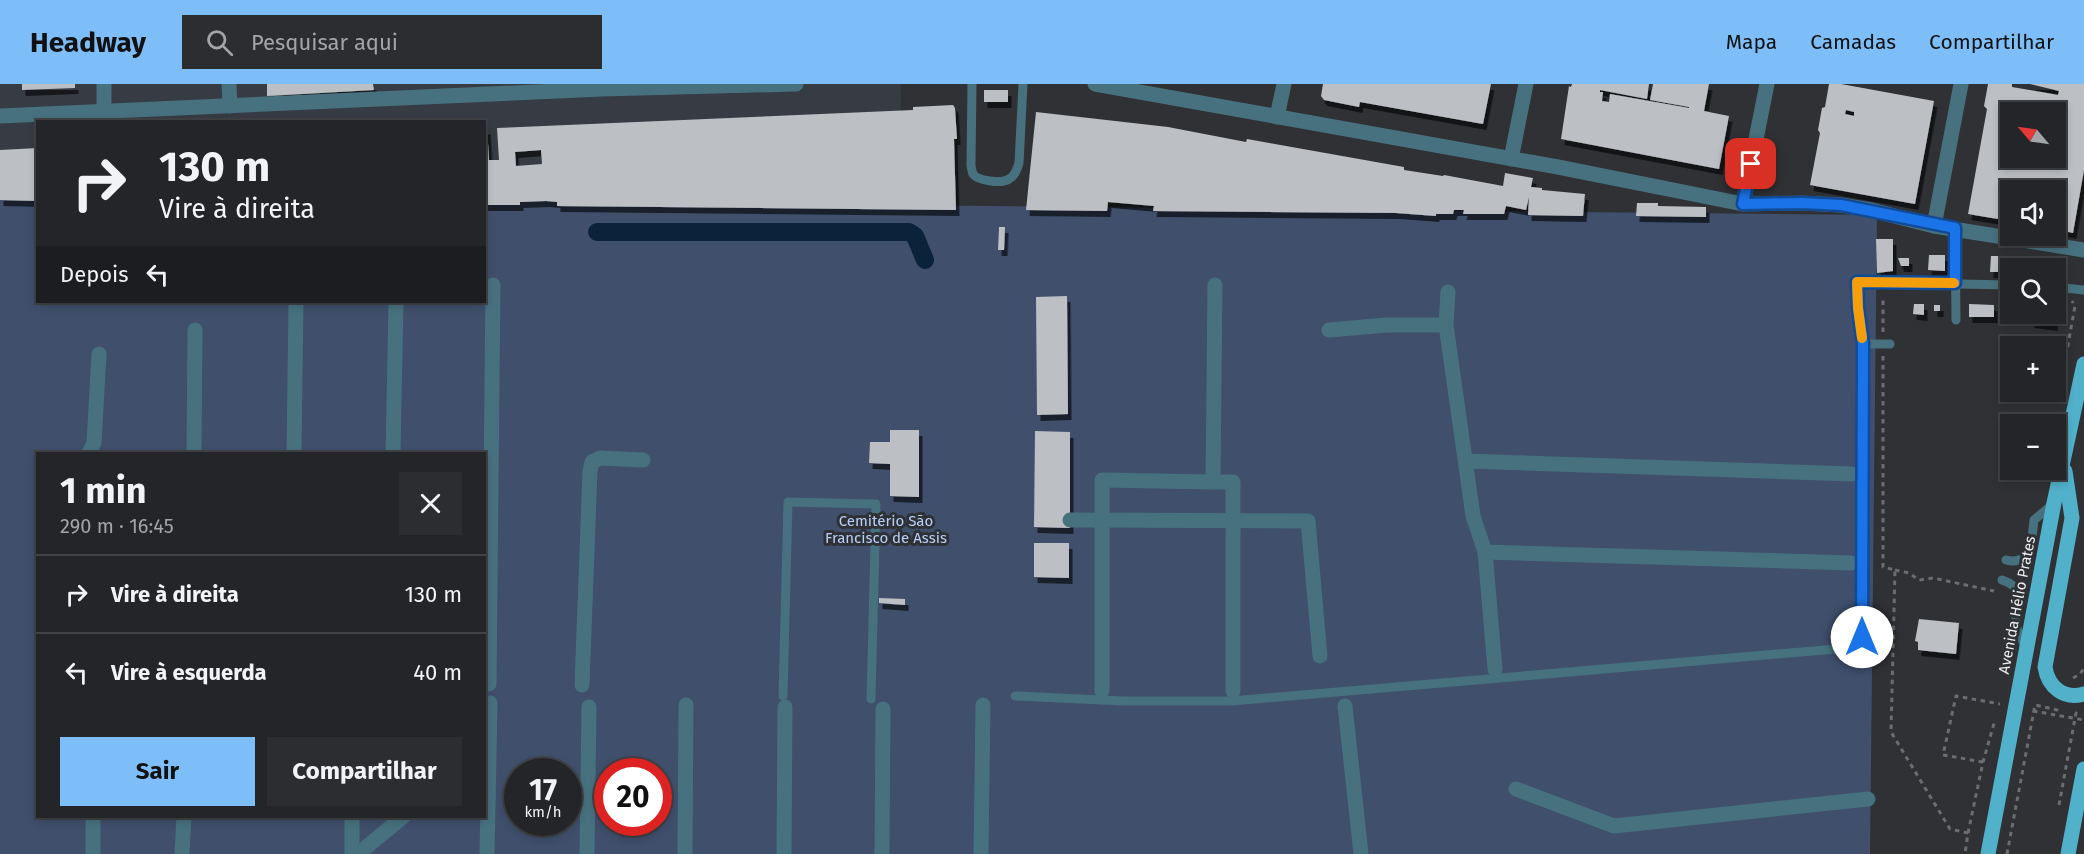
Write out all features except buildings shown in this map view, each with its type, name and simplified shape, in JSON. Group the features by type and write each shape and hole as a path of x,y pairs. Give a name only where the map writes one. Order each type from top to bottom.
{"main road":[{"name":"Avenida Hélio Prates","path":"2066,450 2084,364"},
{"path":"2066,474 2072,518 2045,667 2050,683 2056,689 2071,695 2084,694"},
{"name":"Avenida Hélio Prates","path":"1988,854 2059,480"},
{"path":"2068,854 2084,769"}],"street":[{"path":"104,84 105,111"},
{"path":"229,84 230,106"},
{"path":"0,116 230,106 416,91 796,84"},
{"path":"1095,84 1511,159 1743,204 1841,205 1934,226 2084,250"},
{"path":"1277,117 1284,84"},
{"path":"1511,159 1526,84"},
{"path":"1743,204 1767,84"},
{"path":"1934,226 1961,84"},
{"path":"489,684 488,461 493,285"},
{"path":"1213,482 1215,285"},
{"path":"1448,292 1446,325 1473,516 1485,552 1495,669"},
{"path":"294,452 296,303"},
{"path":"393,452 396,303"},
{"path":"1329,330 1387,325 1446,325"},
{"path":"194,452 195,330"},
{"path":"90,452 94,443 99,354"},
{"path":"582,685 592,462 600,458 643,460"},
{"path":"1466,461 1852,474"},
{"path":"1102,691 1102,480 1233,482 1233,691"},
{"path":"1070,520 1308,521 1320,656"},
{"path":"1485,552 1851,563"},
{"path":"784,701 784,854"},
{"path":"487,854 487,725 490,703"},
{"path":"877,704 882,854"},
{"path":"685,854 686,705"},
{"path":"981,854 983,705"},
{"path":"1345,706 1361,854"},
{"path":"587,854 590,707"},
{"path":"1516,789 1614,826 1868,800"},
{"path":"93,818 93,854"},
{"path":"182,854 184,818"},
{"path":"352,818 352,854"},
{"path":"362,854 364,849 402,818"}],"lane":[{"path":"972,84 972,173 978,179 1001,181 1009,180 1016,172 1019,163 1023,84"},
{"path":"1955,228 1956,320"},
{"path":"1015,696 1123,701 1232,701 1854,646 1862,637 1863,344 1857,282 2000,285"},
{"path":"2066,288 2084,290"},
{"path":"1863,344 1887,344"},
{"path":"784,701 788,502 876,504 877,704"},
{"path":"2006,560 2015,561 2025,556 2030,545 2034,520 2054,503"},
{"path":"2002,580 2012,585 2018,594 2016,624 2027,652"}],"path":[{"path":"1883,282 1887,344 1882,567 1909,573 1920,580 1933,578 1995,591"},
{"path":"2057,403 2075,306 2068,296"},
{"path":"1895,570 1891,732 1950,829 1968,832"},
{"path":"2065,678 2077,677 2084,668"},
{"path":"1983,762 1943,755 1956,696 2002,704 2002,694"},
{"path":"2027,709 2084,720"},
{"path":"2057,710 2076,713 2058,807"},
{"path":"1965,854 1983,762 1996,716"}],"shaded area":[{"path":"0,84 901,84 900,199 486,187 486,120 36,120 36,174 0,173"}],"green space":[{"name":"Cemitério São Francisco de Assis","path":"0,197 36,197 36,303 486,303 486,201 1877,215 1870,854 0,854"}],"waterway":[{"path":"597,232 909,232 915,236 925,260"}],"slow traffic":[{"path":"1862,338 1857,282 1954,283"}],"route":[{"path":"1751,164 1743,204 1841,205 1934,226 1955,228 1955,283 1857,282 1863,344 1862,637"}]}
